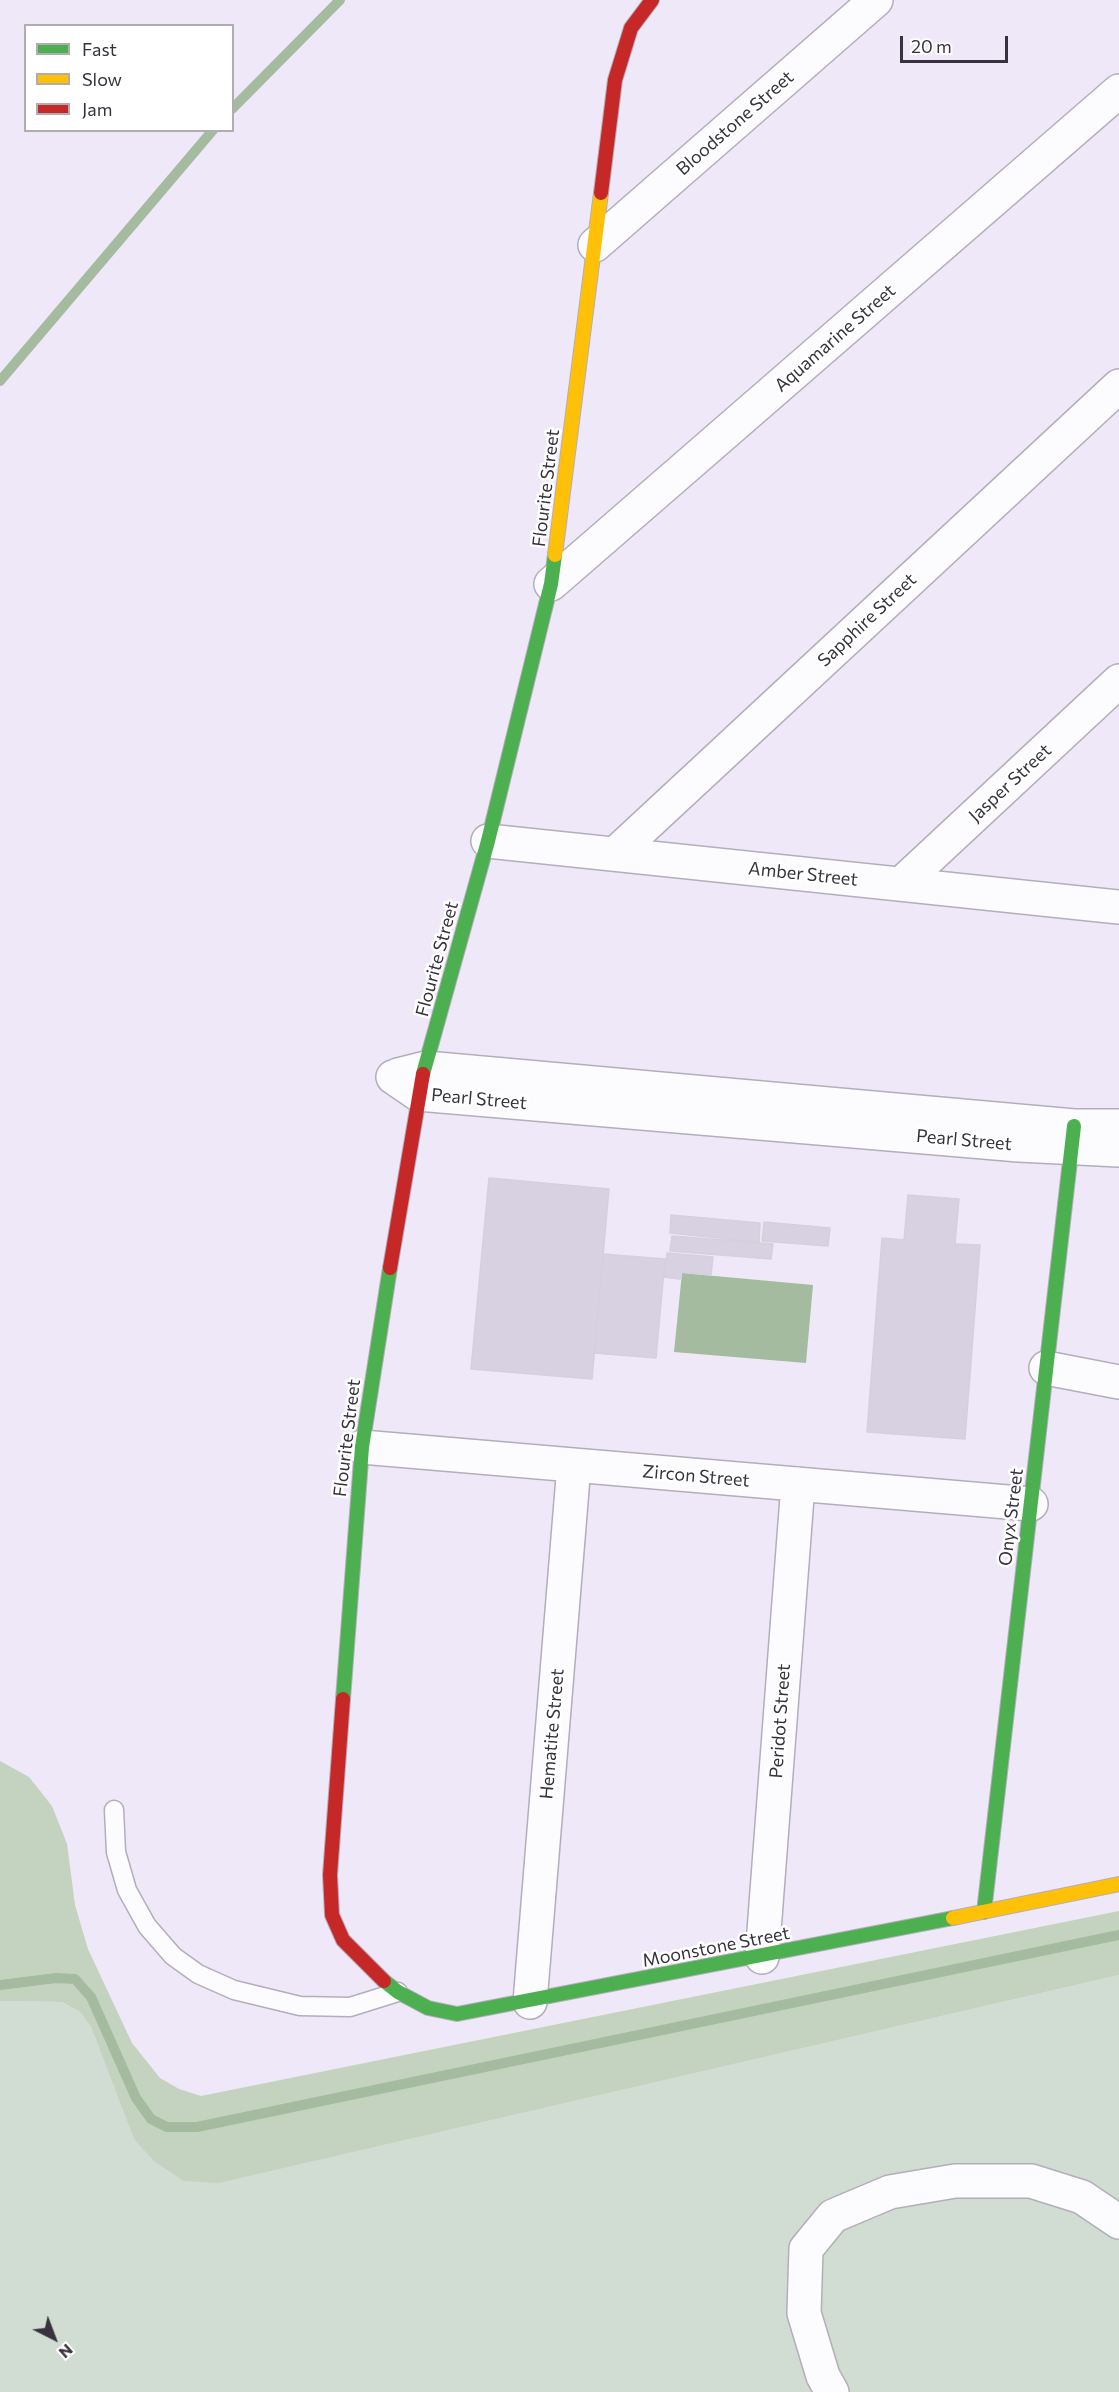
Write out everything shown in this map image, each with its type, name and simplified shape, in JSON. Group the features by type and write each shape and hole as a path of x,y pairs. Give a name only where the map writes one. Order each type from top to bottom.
{"street":[{"name":"Flourite Street","path":"343,1940 332,1915 330,1875 362,1448 422,1081 488,841 551,584 615,80 631,28 652,0"},
{"name":"Bloodstone Street","path":"595,245 876,0"},
{"name":"Aquamarine Street","path":"551,584 1119,91"},
{"name":"Sapphire Street","path":"615,854 1119,386"},
{"name":"Jasper Street","path":"901,884 1119,681"},
{"name":"Amber Street","path":"488,841 1119,908"},
{"name":"Pearl Street","path":"422,1081 1073,1138 1119,1150"},
{"name":"Pearl Street","path":"1073,1138 1119,1126"},
{"name":"Onyx Street","path":"984,1912 1073,1138"},
{"path":"1047,1368 1119,1382"},
{"name":"Zircon Street","path":"362,1448 1031,1504"},
{"name":"Hematite Street","path":"530,2002 574,1466"},
{"name":"Peridot Street","path":"762,1957 798,1484"},
{"name":"Moonstone Street","path":"343,1940 372,1971 398,1992 428,2008 457,2014 762,1957 1119,1884"},
{"path":"832,2392 824,2376 804,2313 806,2249 833,2216 901,2190 956,2181 1031,2181 1082,2197 1119,2222"}],"lane":[{"path":"114,1810 116,1852 127,1890 147,1926 173,1956 198,1974 234,1990 300,2006 350,2007 398,1992"}],"shaded area":[{"path":"682,1273 813,1285 806,1363 674,1352"},
{"path":"0,1761 29,1777 52,1806 67,1844 75,1905 88,1949 132,2043 160,2078 179,2089 201,2096 1119,1911 1119,1975 219,2183 184,2181 154,2161 134,2139 91,2027 80,2012 62,2002 0,2001"},
{"path":"1119,1975 1119,2392 0,2392 0,2001 62,2002 80,2012 91,2027 134,2139 218,2183"}],"building":[{"path":"489,1178 609,1189 592,1379 471,1369"},
{"path":"908,1195 959,1199 955,1244 980,1245 965,1439 867,1432 882,1238 904,1240"},
{"path":"671,1215 760,1223 759,1242 670,1233"},
{"path":"764,1222 830,1228 828,1246 762,1241"},
{"path":"672,1236 773,1244 771,1259 670,1251"},
{"path":"667,1253 713,1257 711,1275 681,1272 680,1279 664,1277"},
{"path":"603,1254 665,1259 656,1358 594,1353"}],"waterway":[{"path":"234,107 340,0"},
{"path":"0,381 211,132"},
{"path":"0,1985 56,1978 75,1979 91,1997 136,2098 151,2119 167,2127 197,2127 1119,1935"}],"traffic: fast":[{"path":"423,1074 488,841 551,584 555,555"},
{"path":"984,1912 1074,1126"},
{"path":"343,1699 362,1447 390,1268"},
{"path":"384,1981 398,1992 428,2008 457,2014 953,1918"}],"traffic: slow":[{"path":"555,555 601,193"},
{"path":"953,1918 1119,1884"}],"traffic: jam":[{"path":"601,193 615,80 631,28 652,0"},
{"path":"390,1268 423,1074"},
{"path":"343,1699 330,1875 332,1915 343,1940 384,1981"}]}
